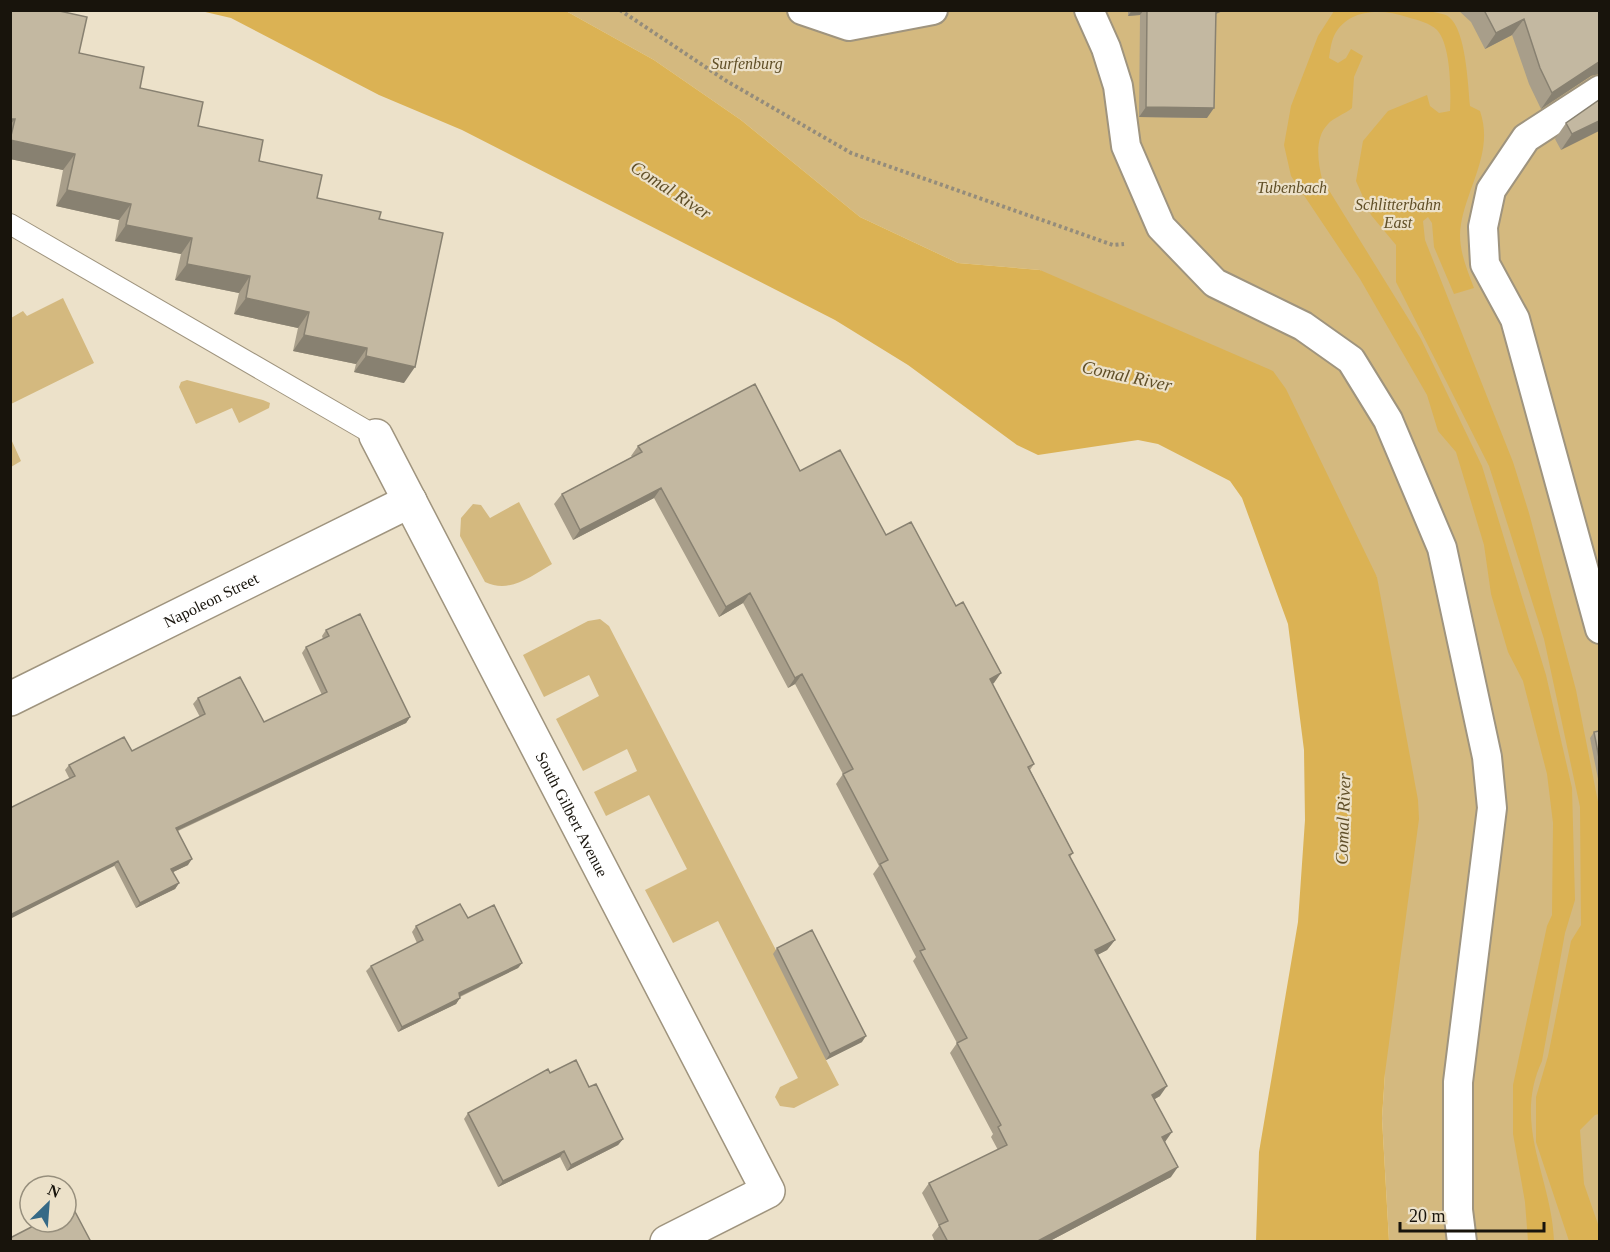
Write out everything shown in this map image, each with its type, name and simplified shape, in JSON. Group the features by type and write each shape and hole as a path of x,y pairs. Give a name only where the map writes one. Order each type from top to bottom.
{"street":[{"path":"802,10 849,26 933,10"},
{"path":"1089,10 1106,48 1118,86 1126,146 1161,227 1215,283 1303,326 1351,360 1388,420 1442,548 1487,757 1492,808 1458,1082 1458,1210 1462,1242"},
{"path":"1599,90 1526,138 1491,190 1483,227 1485,264 1515,319 1599,629"},
{"name":"South Gilbert Avenue","path":"376,436 768,1191 667,1242"},
{"name":"Napoleon Street","path":"10,699 410,501"}],"lane":[{"path":"10,224 376,436"}],"path":[{"path":"620,10 728,82 851,153 1113,244 1130,243"}],"green space":[{"name":"Schlitterbahn East","path":"566,11 1599,11 1599,1241 1389,1241 1382,1118 1385,1073 1377,577 1040,270 958,263 860,217 741,120 654,60"},
{"path":"63,298 94,363 11,404 11,318 23,311 27,316"},
{"path":"187,380 263,400 270,403 269,408 239,423 232,408 196,424 179,387 181,382"},
{"path":"11,439 21,461 10,467"},
{"path":"519,502 552,564 512,585 494,585 485,582 460,536 461,518 473,504 481,505 490,518"},
{"path":"600,619 609,626 831,1057 826,1060 839,1085 794,1108 780,1106 775,1097 780,1087 798,1078 718,921 673,943 645,890 687,869 649,795 606,816 594,792 637,771 627,749 583,771 556,719 599,696 589,675 544,697 523,655 588,621"}],"water":[{"path":"1412,10 1449,17 1455,24 1463,45 1470,106 1480,111 1484,140 1482,154 1464,210 1460,232 1463,256 1474,288 1454,294 1434,247 1432,223 1428,217 1423,221 1425,240 1513,462 1529,513 1576,690 1599,807 1599,1114 1595,1115 1580,1130 1584,1184 1599,1227 1599,1241 1569,1241 1536,1142 1536,1097 1548,1056 1571,941 1581,925 1580,807 1544,639 1489,466 1396,282 1396,245 1371,215 1356,181 1363,141 1388,111 1427,95 1430,106 1439,113 1450,111 1448,57 1442,37 1437,30 1423,22 1397,14 1377,12 1366,13 1348,20 1334,36 1329,58 1338,63 1346,58 1351,49 1363,56 1354,77 1352,108 1330,122 1324,130 1319,143 1318,158 1322,179 1421,339 1482,466 1546,675 1572,788 1575,900 1565,933 1542,1061 1534,1085 1531,1107 1532,1129 1552,1218 1554,1241 1528,1241 1525,1202 1513,1134 1513,1085 1547,926 1552,915 1553,823 1547,774 1523,681 1508,652 1491,594 1484,545 1456,452 1438,431 1427,395 1360,279 1291,176 1284,145 1291,106 1318,36 1334,11"},
{"name":"Comal River","path":"201,11 566,11 654,60 741,120 860,217 958,263 1040,270 1273,371 1286,389 1377,577 1418,800 1419,819 1385,1073 1382,1118 1389,1241 1256,1241 1259,1152 1298,922 1305,820 1304,750 1288,624 1242,498 1230,481 1158,444 1138,440 1038,455 1017,445 908,365 835,320 462,130 379,95 231,18"}],"building":[{"path":"10,10 55,10 87,17 79,53 144,67 140,88 203,102 198,126 263,140 259,161 322,175 317,198 381,212 379,219 443,233 415,367 366,356 367,348 304,335 309,312 246,298 250,276 187,264 192,238 126,225 131,204 67,190 75,154 10,140 15,119 10,119"},
{"path":"1147,10 1216,10 1214,108 1146,107"},
{"path":"1484,10 1599,10 1599,62 1552,93 1540,68 1524,19 1496,33"},
{"path":"1599,100 1599,121 1572,134 1566,123"},
{"path":"755,384 800,471 840,450 886,535 911,522 956,606 963,602 1001,673 990,679 1034,764 1028,767 1073,853 1069,855 1115,940 1095,950 1167,1086 1152,1095 1172,1132 1162,1137 1178,1167 1036,1242 948,1242 939,1225 948,1221 929,1183 1007,1145 998,1127 1001,1125 957,1043 967,1038 920,951 925,949 880,864 888,860 843,774 853,769 802,674 795,678 750,593 726,607 661,488 580,530 562,494 642,452 638,446"},
{"path":"360,614 410,717 176,828 192,859 171,869 179,883 140,903 118,861 10,915 10,808 75,776 69,765 124,737 132,751 205,714 198,698 240,677 264,722 327,692 306,647 329,636 326,630"},
{"path":"1599,731 1599,758 1594,732"},
{"path":"460,904 468,918 494,905 522,963 459,993 460,998 402,1027 371,966 423,940 416,926"},
{"path":"812,930 866,1036 830,1054 777,948"},
{"path":"576,1060 589,1087 596,1084 623,1139 571,1165 564,1151 503,1181 468,1113 548,1069 550,1073"},
{"path":"78,1217 91,1242 10,1242 10,1238 18,1234 78,1234"}],"park label":[{"name":"Surfenburg","path":"747,63"},
{"name":"Tubenbach","path":"1292,187"}]}
